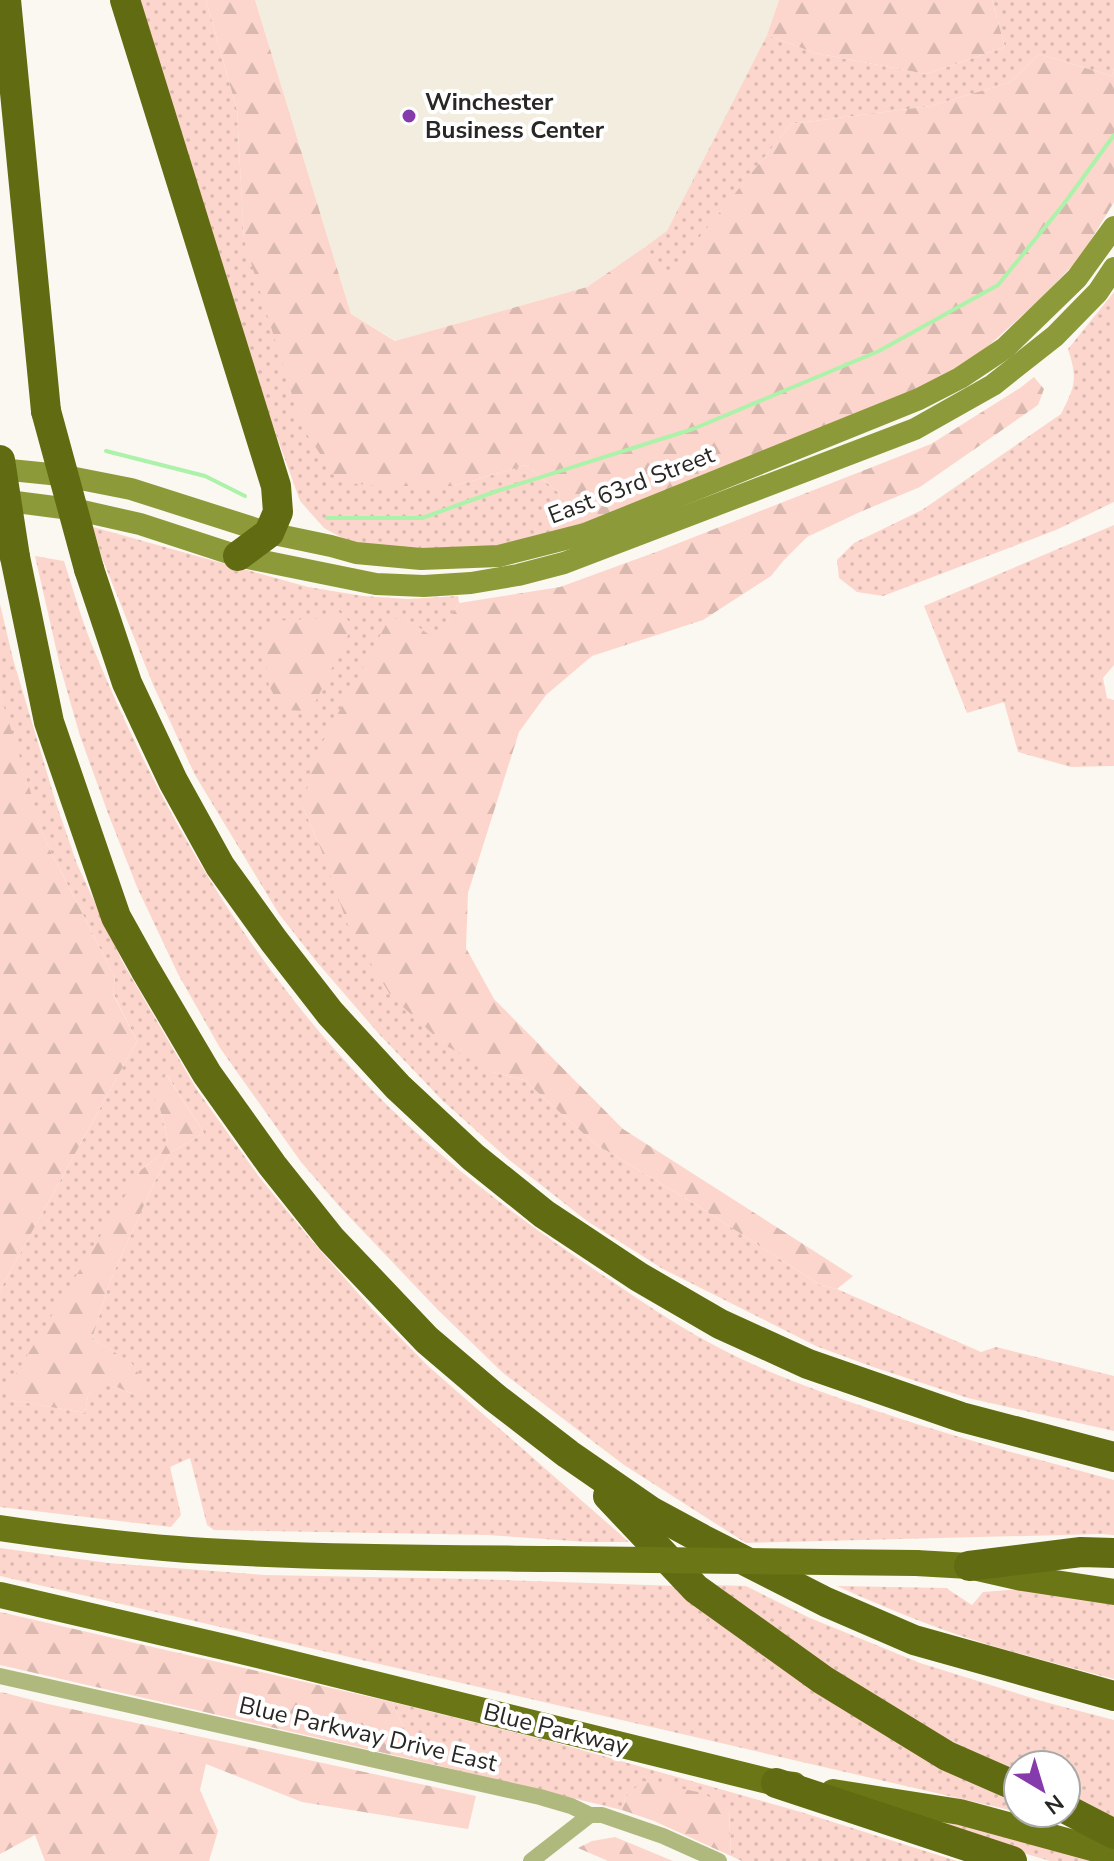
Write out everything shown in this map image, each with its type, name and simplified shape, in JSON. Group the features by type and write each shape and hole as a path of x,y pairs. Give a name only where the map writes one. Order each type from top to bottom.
{"highway":[{"path":"6,0 46,411 89,569 127,683 173,781 220,866 274,941 330,1013 398,1087 473,1157 544,1214 639,1277 720,1324 808,1364 961,1417 1114,1457"},
{"path":"125,0 276,486 278,512 269,533 238,556"},
{"path":"0,460 15,557 49,722 116,917 207,1074 272,1165 342,1250 427,1340 494,1397 568,1454 652,1512 826,1602 914,1640 1114,1696"},
{"path":"568,1454 696,1589 823,1680 947,1756 1002,1780"},
{"path":"0,1528 117,1544 310,1556 969,1566 1022,1578 1114,1592"},
{"path":"969,1566 1081,1552 1114,1553"},
{"name":"Blue Parkway","path":"0,1595 776,1783 960,1812 1114,1854"},
{"path":"776,1783 1012,1861"},
{"path":"1082,1817 1114,1834"}],"main road":[{"name":"East 63rd Street","path":"0,469 60,475 131,489 269,533 356,553 421,559 499,556 585,534 919,399 960,378 1005,348 1077,278 1114,227"},
{"name":"East 63rd Street","path":"0,500 78,510 140,524 238,556 376,584 424,586 471,583 518,575 564,563 915,429 993,385 1055,336 1098,292 1114,268"}],"street":[{"name":"Blue Parkway Drive East","path":"0,1676 540,1797 663,1836 719,1861"},
{"path":"531,1861 590,1815"}],"shaded area":[{"path":"255,0 779,0 767,35 667,232 587,287 396,341 351,314"}],"green space":[{"path":"134,0 206,0 237,110 244,240 454,486 526,465 560,494 551,535 490,549 422,550 353,544 324,528 300,501 245,348"},
{"path":"206,0 255,0 351,314 395,341 587,287 645,247 669,275 791,124 931,106 1011,82 1039,54 1112,76 1114,68 1114,202 1080,258 1036,303 985,349 939,379 551,535 560,494 526,465 454,486 378,486 339,482 302,427 244,240 237,110"},
{"path":"779,0 992,0 1005,47 926,74 815,53 767,35"},
{"path":"992,0 1114,0 1112,76 1039,54 1011,82 931,106 791,124 669,276 645,247 667,231 767,35 815,53 926,74 1005,47"},
{"path":"1114,292 1114,502 1056,530 883,596 857,592 839,578 837,560 854,543 922,510 1061,414 1074,383 1068,349"},
{"path":"1034,377 1044,389 1038,405 920,487 807,537 771,576 703,620 592,656 546,695 519,732 468,893 466,948 494,999 623,1129 853,1276 837,1289 820,1285 594,1143 524,1080 493,1072 445,1045 391,996 349,928 303,807 314,758 389,619 406,618 435,639 459,603 560,587 931,444"},
{"path":"1114,525 1114,665 1103,678 1107,698 1114,700 1114,766 1071,767 1018,752 1004,702 967,713 924,606"},
{"path":"93,527 308,587 408,599 458,596 459,603 435,640 406,618 303,807 322,852 493,1072 524,1080 594,1143 820,1285 837,1289 981,1352 996,1347 1114,1376 1114,1431 968,1398 816,1346 663,1269 587,1221 508,1159 443,1101 379,1034 279,914 195,775 154,687 102,558"},
{"path":"35,556 64,561 88,635 123,717 195,856 237,922 332,1047 386,1104 444,1157 578,1258 667,1318 730,1354 793,1381 880,1412 1114,1480 1114,1535 746,1543 624,1465 503,1373 340,1207 301,1162 220,1048 178,974 137,887 109,816 80,736 60,666"},
{"path":"0,604 13,659 77,864 122,961 197,1090 260,1178 372,1309 428,1366 629,1542 487,1535 214,1530 207,1525 190,1458 170,1467 181,1515 171,1527 0,1507 0,1290 137,1041 113,993 115,978 47,844 0,694","holes":["167,1075 204,1133 170,1153 110,1281 92,1339 130,1362 135,1395 99,1383 88,1395 85,1413 11,1400 141,1170 161,1154 168,1141 155,1101"]},
{"path":"337,610 353,625 311,711 282,710 269,686 263,643 273,621 325,618"},
{"path":"0,694 47,844 115,978 113,994 137,1041 0,1290"},
{"path":"166,1074 204,1133 170,1153 110,1281 92,1339 131,1362 146,1386 135,1395 99,1384 88,1395 85,1413 10,1400 6,1390 141,1170 161,1154 168,1141 160,1109 154,1101"},
{"path":"0,1548 108,1563 265,1575 678,1586 1002,1792 1002,1808 0,1576"},
{"path":"713,1585 746,1586 810,1618 920,1663 1114,1720 1114,1821 1082,1807 1082,1749 1002,1749 1002,1771 898,1716"},
{"path":"837,1586 946,1588 972,1605 983,1592 1021,1589 1114,1601 1114,1679 958,1635"},
{"path":"0,1612 392,1702 419,1761 0,1665"},
{"path":"1,1692 476,1796 468,1829 302,1802 206,1764 200,1790 218,1831 209,1861 45,1861 35,1835 0,1854"},
{"path":"392,1702 557,1743 801,1812 957,1861 742,1861 731,1856 729,1809 626,1796 622,1810 419,1761"},
{"path":"643,1781 703,1793 729,1809 731,1856 622,1810 626,1796"},
{"path":"862,1804 957,1824 1103,1861 1050,1861"},
{"path":"615,1837 673,1861 608,1861 578,1848 592,1841"}],"waterway":[{"path":"327,518 422,518 693,429 879,351 998,285 1063,205 1114,135"},
{"path":"106,451 205,476 245,496"}],"place":[{"name":"Winchester Business Center","path":"409,116"}]}
